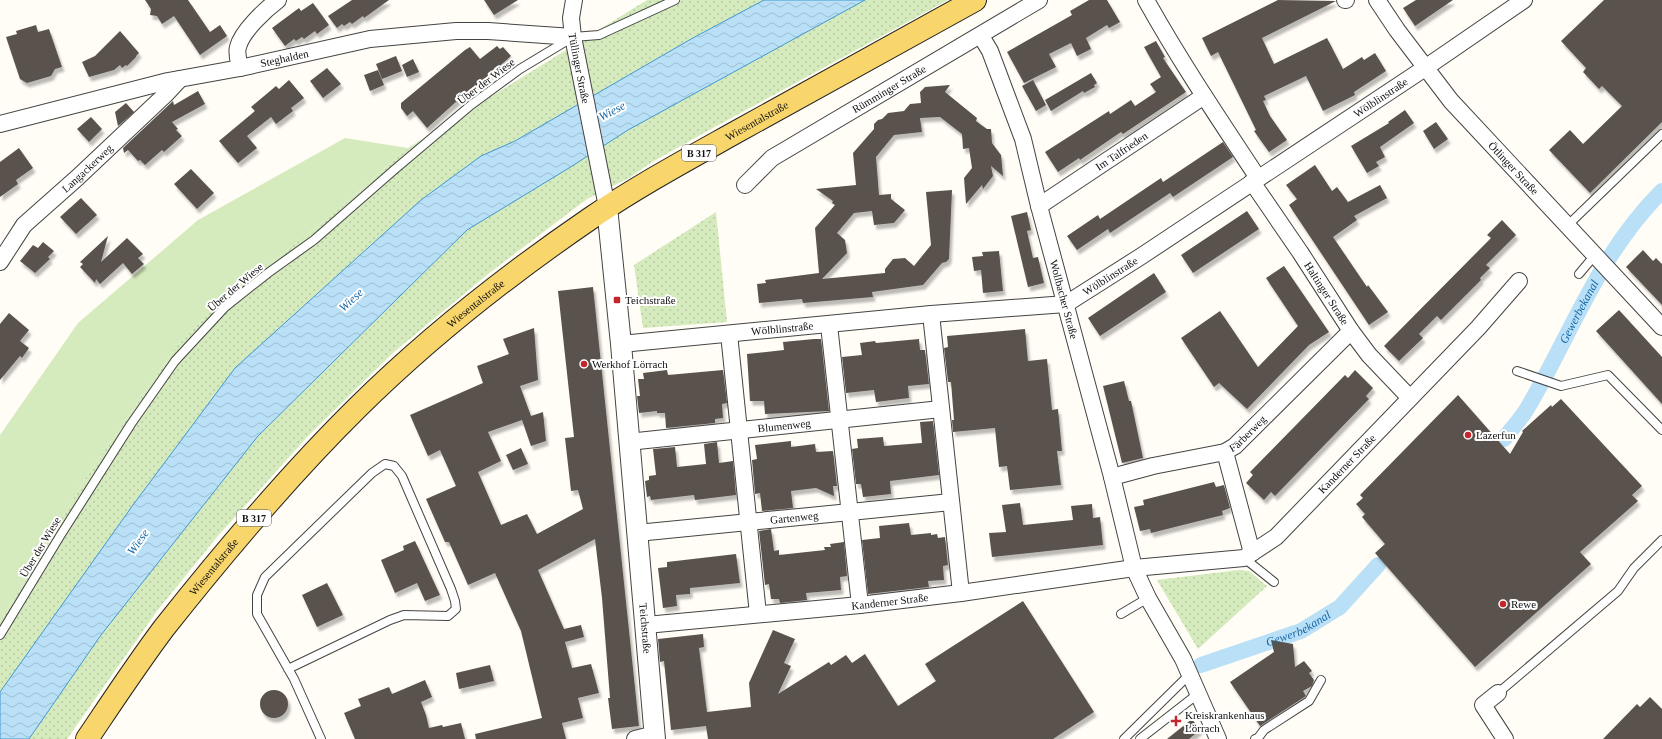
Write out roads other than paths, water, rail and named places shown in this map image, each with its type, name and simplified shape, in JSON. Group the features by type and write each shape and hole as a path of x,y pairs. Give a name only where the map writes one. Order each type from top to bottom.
{"main road":[{"name":"Wiesentalstraße","path":"86,739 162,631 239,535 296,470 358,407 421,350 486,295 550,246 606,207 668,170 975,0"}],"street":[{"path":"240,68 238,47 250,26 278,0"},
{"name":"Tüllinger Straße","path":"574,0 572,18 573,37 606,207"},
{"name":"Rümminger Straße","path":"745,185 772,158 981,36 1039,0"},
{"name":"Haltinger Straße","path":"1146,0 1162,29 1255,180 1351,331 1369,355 1410,398"},
{"name":"Ötlinger Straße","path":"1377,0 1425,68 1452,101 1662,327"},
{"name":"Wölblinstraße","path":"621,344 931,314 1066,304 1425,68 1524,0"},
{"name":"Steghalden","path":"0,124 168,81 240,68 378,38 456,31 488,31 573,37"},
{"name":"Wollbacher Straße","path":"981,36 990,51 1023,139 1039,206 1112,477 1134,568"},
{"name":"Langackerweg","path":"0,262 24,225 77,178 180,79"},
{"name":"Im Talfrieden","path":"1039,206 1204,96"},
{"name":"Teichstraße","path":"606,207 621,344 628,442 646,625 655,737"},
{"name":"Kanderner Straße","path":"646,625 860,605 961,593 1134,568 1248,556 1276,537 1478,328 1519,281"},
{"path":"931,314 961,593"},
{"path":"829,325 860,605"},
{"name":"Färberweg","path":"1112,477 1153,466 1225,452 1235,446 1351,331"},
{"path":"729,334 758,614"},
{"name":"Blumenweg","path":"628,442 941,410"},
{"path":"1225,452 1248,556"},
{"name":"Gartenweg","path":"637,533 951,502"},
{"path":"1134,568 1148,598 1183,659 1218,739"},
{"path":"1498,693 1483,705 1505,739"},
{"path":"634,739 655,737"}],"lane":[{"path":"573,37 599,35 675,0"},
{"name":"Über der Wiese","path":"0,635 60,536 131,424 174,361 226,307 268,273 314,240 471,105 520,69 573,37"},
{"path":"1568,225 1662,134"},
{"path":"1579,274 1597,257"},
{"path":"1517,371 1561,386 1608,375 1662,430"},
{"path":"288,669 390,620 404,615 448,616 456,609 456,600 402,476 394,466 385,464 372,472 265,577 257,595 257,614 288,669 320,739"},
{"path":"1498,693 1618,591 1634,568 1662,540"},
{"path":"1248,556 1274,582"},
{"path":"1120,614 1148,598"},
{"path":"1124,739 1190,674"},
{"path":"1255,739 1258,738 1264,730 1309,701 1321,680"},
{"path":"1145,738 1199,693"}],"water":[{"name":"Wiese","path":"764,0 865,0 628,130 467,230 258,436 101,635 29,739 0,739 0,692 133,505 235,368 421,200 481,156 515,141 691,39"}],"waterway":[{"name":"Gewerbekanal","path":"1504,439 1528,407 1588,294 1621,240 1640,215 1662,191"},
{"name":"Gewerbekanal","path":"1201,665 1301,631 1340,607 1378,565"}],"place":[{"name":"Teichstraße","path":"617,300"},
{"name":"Werkhof Lörrach","path":"584,364"},
{"name":"Lazerfun","path":"1468,435"},
{"name":"Rewe","path":"1503,604"},
{"name":"Kreiskrankenhaus Lörrach","path":"1176,721"}]}
